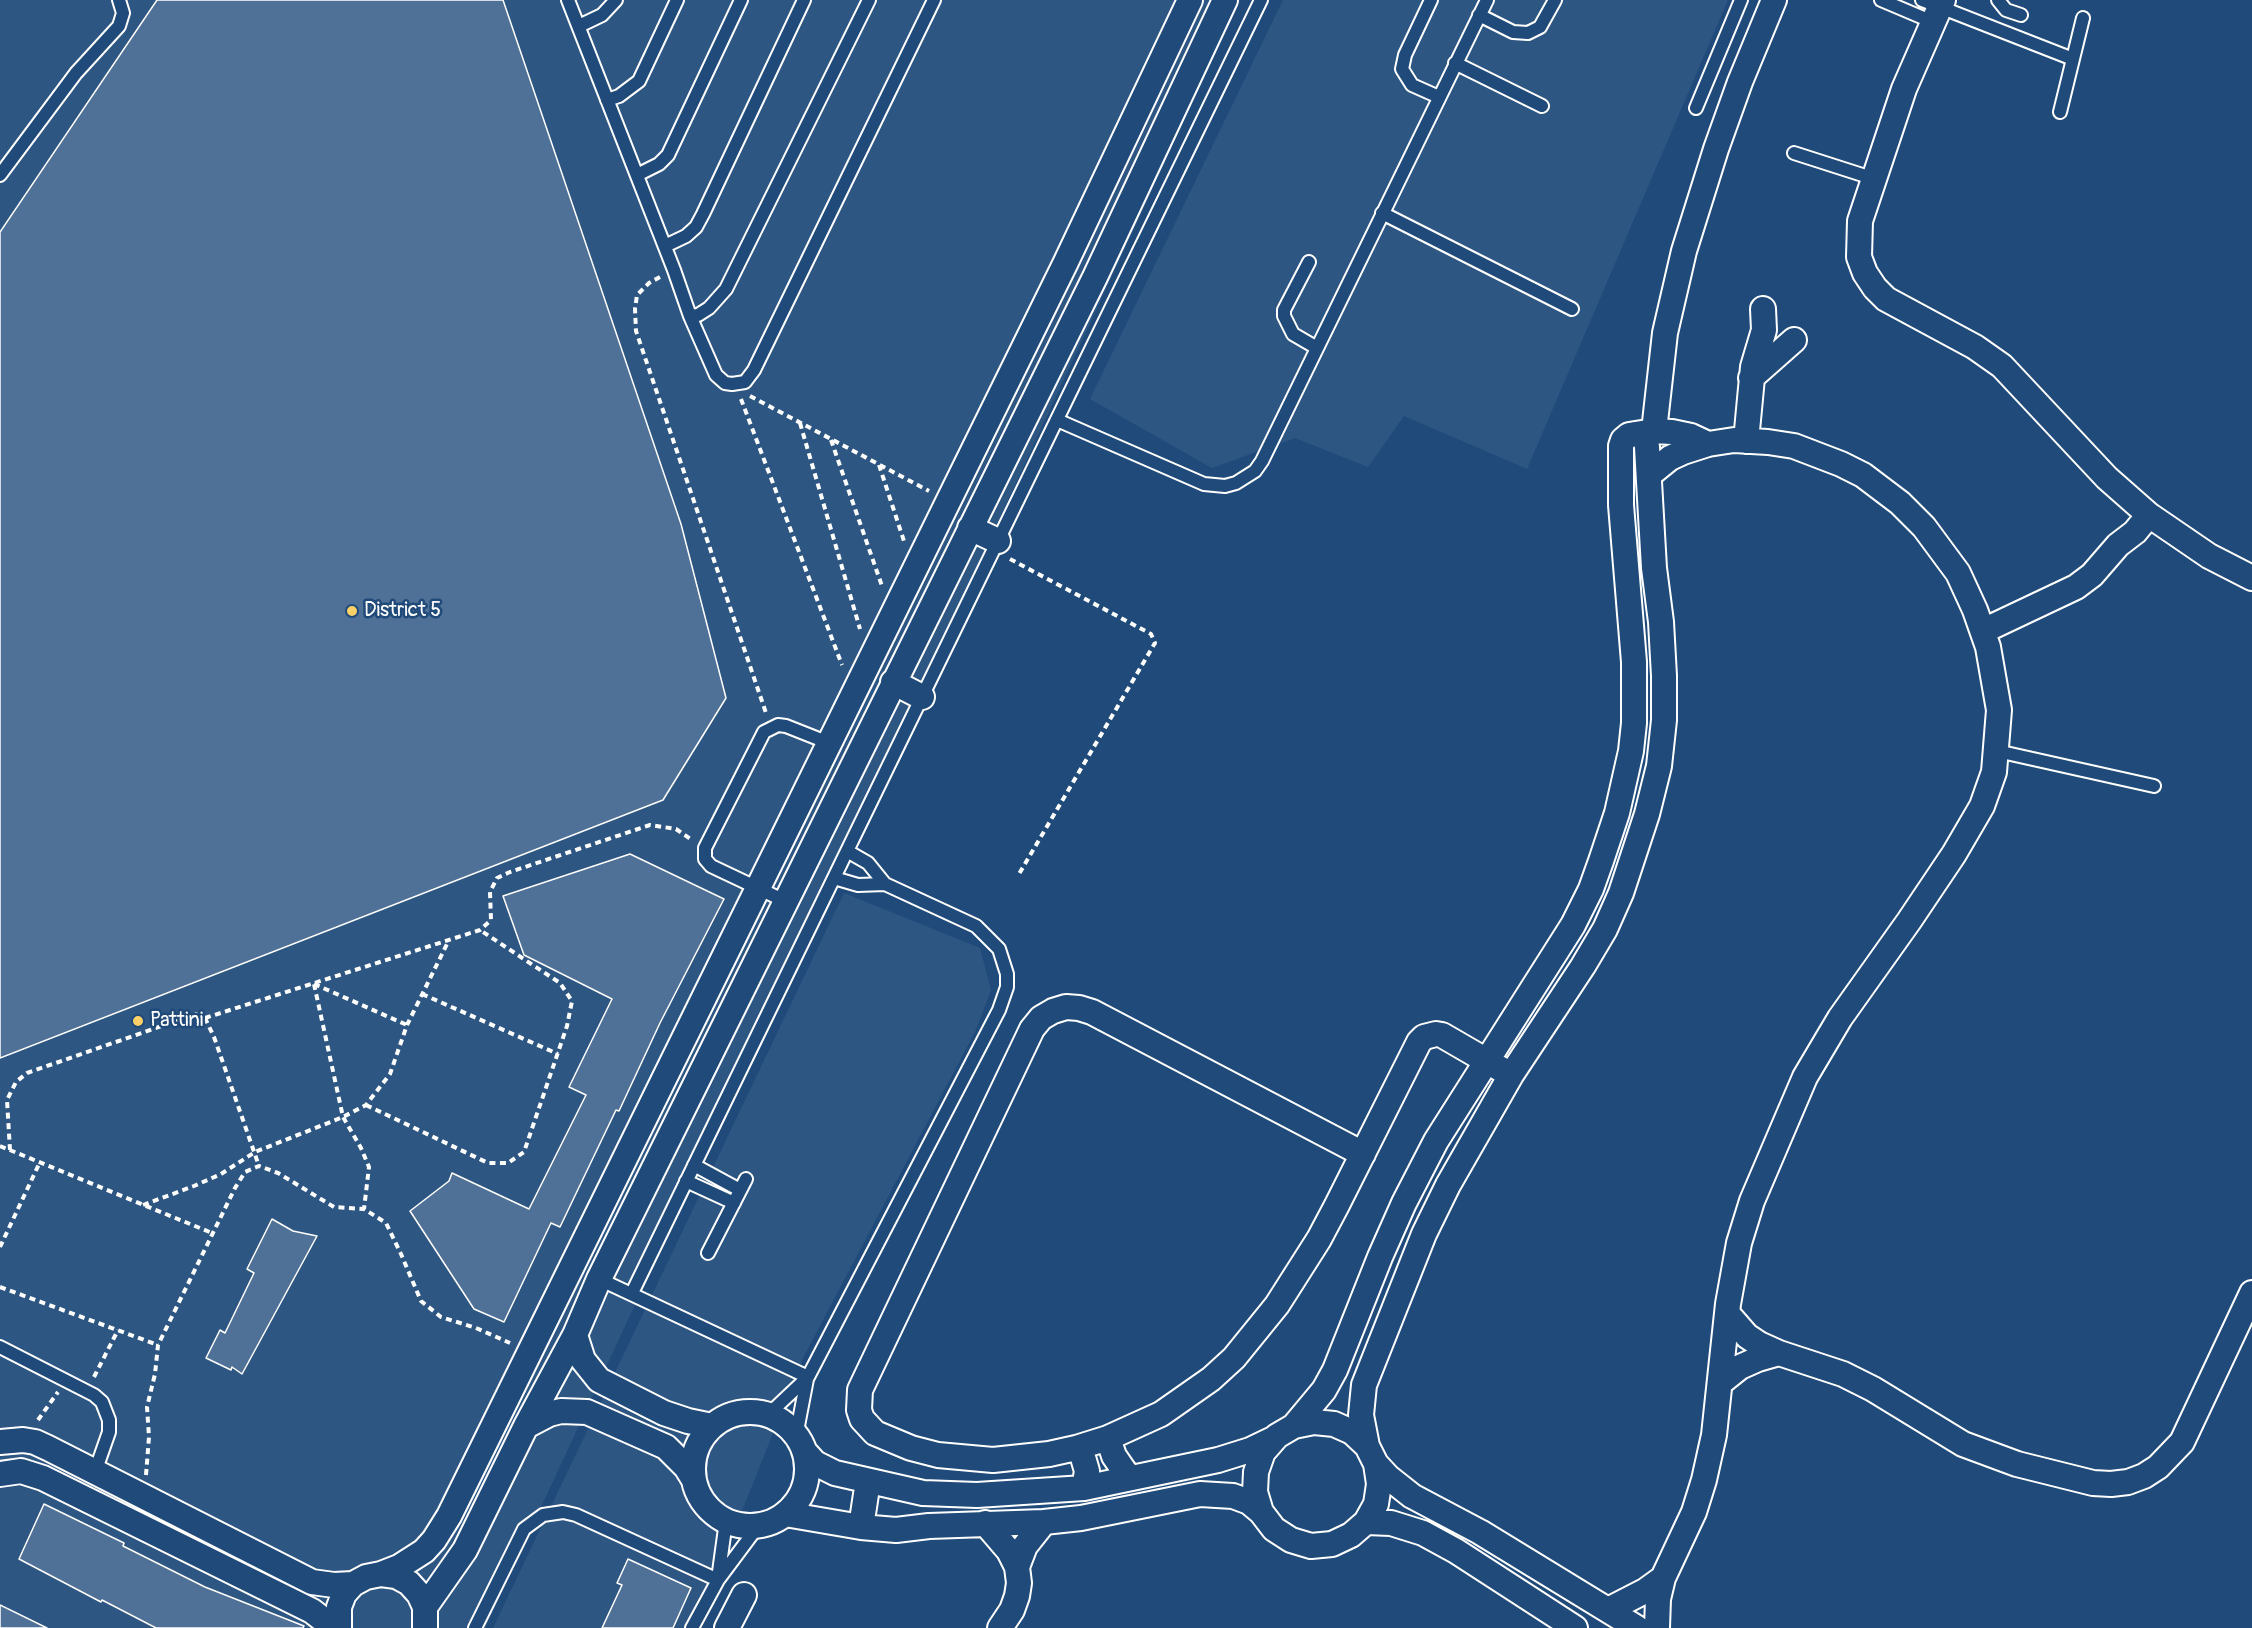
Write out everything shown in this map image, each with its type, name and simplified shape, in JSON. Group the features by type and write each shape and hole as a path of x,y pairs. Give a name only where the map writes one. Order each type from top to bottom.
{"street":[{"path":"0,1474 21,1472 43,1478 312,1611 337,1628 339,1607 344,1594 353,1584 412,1560 424,1551 442,1529 949,501 1191,0"},
{"path":"425,1618 465,1550 526,1426 575,1335 599,1279 892,682 1095,277 1225,0"},
{"path":"785,1514 861,1527 896,1530 929,1526 1044,1522 1081,1518 1200,1494 1233,1496 1249,1502 1282,1535 1311,1546 1332,1544 1351,1535 1366,1522 1376,1504 1379,1484 1361,1415 1364,1385 1403,1283 1448,1185 1511,1076 1583,966 1617,902 1644,825 1660,754 1664,720 1664,676 1646,441 1641,436 1644,433 1684,250 1740,82 1774,0"},
{"path":"1934,7 1860,221 1859,257 1865,273 1886,299 1975,347 1995,361 2107,478 2140,508 2209,556 2252,578"},
{"path":"1065,264 1095,277"},
{"path":"1746,441 1751,378 1764,330 1763,309"},
{"path":"1751,378 1794,340"},
{"path":"1261,1512 1255,1492 1256,1472 1263,1452 1324,1390 1335,1370 1404,1203 1436,1141 1573,924 1591,889 1617,813 1631,751 1634,723 1634,663 1621,505 1621,446 1623,440 1629,435 1672,432 1691,436 1708,444"},
{"path":"1649,475 1677,455 1708,444 1734,440 1768,441 1813,452 1863,475 1881,487 1924,526 1958,573 1983,631 1995,680 1999,710 1994,772 1976,816 1909,921 1840,1018 1805,1077 1752,1201 1739,1243 1727,1313 1714,1435 1704,1480 1694,1512 1663,1578 1658,1599 1657,1628"},
{"path":"1983,631 2076,587 2092,575 2118,545 2122,523 2140,508"},
{"path":"970,528 996,545"},
{"path":"892,682 922,697"},
{"path":"1631,751 1660,754"},
{"path":"1363,1154 1092,1012 1079,1008 1053,1011 1041,1018 1032,1029 860,1390 859,1410 868,1427 875,1433 911,1449 938,1455 975,1459 1021,1458 1076,1448 1108,1438 1161,1414 1187,1397 1234,1358 1277,1305 1299,1272 1337,1205 1363,1154 1419,1042 1424,1037 1430,1034 1442,1035 1511,1076"},
{"path":"690,1025 719,1037"},
{"path":"1727,1313 1747,1335 1760,1344 1779,1353 1843,1374 1873,1389 1963,1444 2017,1464 2093,1483 2128,1482 2158,1467 2182,1442 2252,1293"},
{"path":"575,1335 583,1360 599,1380 664,1413 688,1422 712,1426"},
{"path":"1720,1383 1740,1367 1779,1353"},
{"path":"526,1426 537,1419 561,1411 587,1412 666,1448 682,1462 694,1480 700,1497 712,1511 726,1521 745,1526 773,1521 785,1514 797,1502 805,1486 808,1469 803,1447"},
{"path":"694,1480 693,1465 696,1450 703,1437 712,1426 737,1413 765,1414 780,1420 792,1430 803,1447 823,1468 868,1481 932,1494 977,1496 1084,1488 1226,1457 1250,1450 1285,1431 1314,1422 1334,1424 1352,1432 1388,1477 1412,1496 1480,1532 1637,1628"},
{"path":"1108,1438 1119,1464 1132,1478"},
{"path":"12,1441 42,1445 312,1582 334,1586 353,1584"},
{"path":"1076,1448 1082,1454 1087,1471 1084,1488"},
{"path":"861,1527 868,1481"},
{"path":"929,1526 935,1513 932,1494"},
{"path":"1017,1567 1024,1546 1044,1522"},
{"path":"1366,1522 1391,1523 1423,1533 1456,1551 1575,1628"},
{"path":"985,1523 1009,1551 1017,1567 1019,1582 1017,1596 1012,1610 1000,1628"},
{"path":"381,1574 396,1576 409,1583 419,1594 425,1618"},
{"path":"1608,1610 1645,1591 1663,1578"},
{"path":"727,1628 744,1595"}],"lane":[{"path":"0,175 76,73 119,26 123,13 119,0"},
{"path":"568,0 665,246 690,316 716,375 725,383 738,384 745,382 754,370 934,0"},
{"path":"579,26 602,15 616,0"},
{"path":"608,100 619,96 639,81 677,0"},
{"path":"637,175 659,164 668,155 741,0"},
{"path":"665,246 686,236 696,227 704,214 804,0"},
{"path":"690,316 698,315 709,308 726,289 869,0"},
{"path":"632,1293 1261,0"},
{"path":"1431,0 1405,55 1402,69 1412,85 1439,97"},
{"path":"1057,420 1204,484 1214,486 1236,483 1246,478 1262,461 1487,0"},
{"path":"1479,15 1513,32 1528,33 1535,31 1545,21 1555,0"},
{"path":"1696,108 1741,0"},
{"path":"1881,0 1934,7 2073,59"},
{"path":"1998,0 2006,10 2021,15"},
{"path":"2060,112 2083,18"},
{"path":"1455,63 1542,106"},
{"path":"1794,153 1875,179"},
{"path":"1382,213 1572,309"},
{"path":"1309,262 1284,310 1284,316 1293,333 1317,348"},
{"path":"785,901 711,866 705,859 705,848 759,739 771,728 786,726 829,743"},
{"path":"1997,751 2154,786"},
{"path":"803,1447 798,1426 808,1377 999,1010 1007,987 1006,968 999,949 976,926 885,884 868,863 847,851"},
{"path":"834,878 858,885 885,884"},
{"path":"694,1165 743,1184 708,1253"},
{"path":"686,1181 734,1203"},
{"path":"599,1279 808,1377"},
{"path":"0,1347 67,1380 102,1402 109,1420 109,1432 95,1472"},
{"path":"765,1414 779,1405 808,1377"},
{"path":"475,1628 524,1529 532,1521 551,1512 576,1515 718,1580"},
{"path":"718,1580 726,1521"},
{"path":"692,1628 718,1580 759,1525"}],"path":[{"path":"674,270 649,283 637,295 636,331 771,728"},
{"path":"725,383 949,501"},
{"path":"737,390 842,665"},
{"path":"799,422 861,630"},
{"path":"831,439 882,588"},
{"path":"879,464 905,544"},
{"path":"996,545 1151,634 1155,643 1019,874"},
{"path":"10,1150 7,1100 16,1082 27,1073 196,1014 205,1018 480,930 491,920 490,892 497,878 650,825 676,829 705,848"},
{"path":"366,1106 488,1163 508,1163 524,1152 567,1026 572,1001 560,982 480,930"},
{"path":"143,1205 194,1186 220,1174 255,1152 366,1106 390,1074 406,1025 448,942"},
{"path":"314,984 406,1025"},
{"path":"314,984 343,1117 369,1167 364,1209"},
{"path":"422,994 558,1054"},
{"path":"205,1018 259,1166"},
{"path":"0,1146 212,1233"},
{"path":"0,1246 40,1162"},
{"path":"144,1497 149,1437 147,1407 155,1374 158,1345 212,1233 245,1172 259,1166 278,1173 334,1207 364,1209 386,1223 421,1301 441,1317 476,1328 530,1351"},
{"path":"0,1287 158,1345"},
{"path":"87,1391 118,1330"},
{"path":"12,1441 67,1380"}],"shaded area":[{"name":"District 5","path":"0,0 1240,0 485,1628 0,1628"},
{"path":"1283,0 1728,0 1527,469 1404,416 1368,467 1295,438 1212,468 1090,399"},
{"path":"844,893 980,948 991,990 975,1032 804,1356 695,1628 493,1628"}],"building":[{"name":"District 5","path":"157,0 503,0 681,524 726,698 663,800 0,1058 0,232"},
{"path":"630,854 724,899 660,1023 619,1111 616,1110 560,1227 551,1223 504,1322 474,1309 410,1211 449,1181 452,1173 529,1209 586,1095 569,1087 612,999 524,955 503,896"},
{"path":"272,1219 293,1231 317,1236 242,1374 232,1367 231,1370 206,1358 220,1330 225,1333 254,1273 247,1269"},
{"path":"44,1504 124,1543 123,1546 205,1587 304,1626 303,1628 156,1628 19,1559"},
{"path":"628,1559 691,1588 673,1628 602,1628 622,1585 617,1583"},
{"path":"0,1605 47,1628 0,1628"}],"place":[{"name":"District 5","path":"352,611"},
{"name":"Pattini","path":"138,1021"}]}
